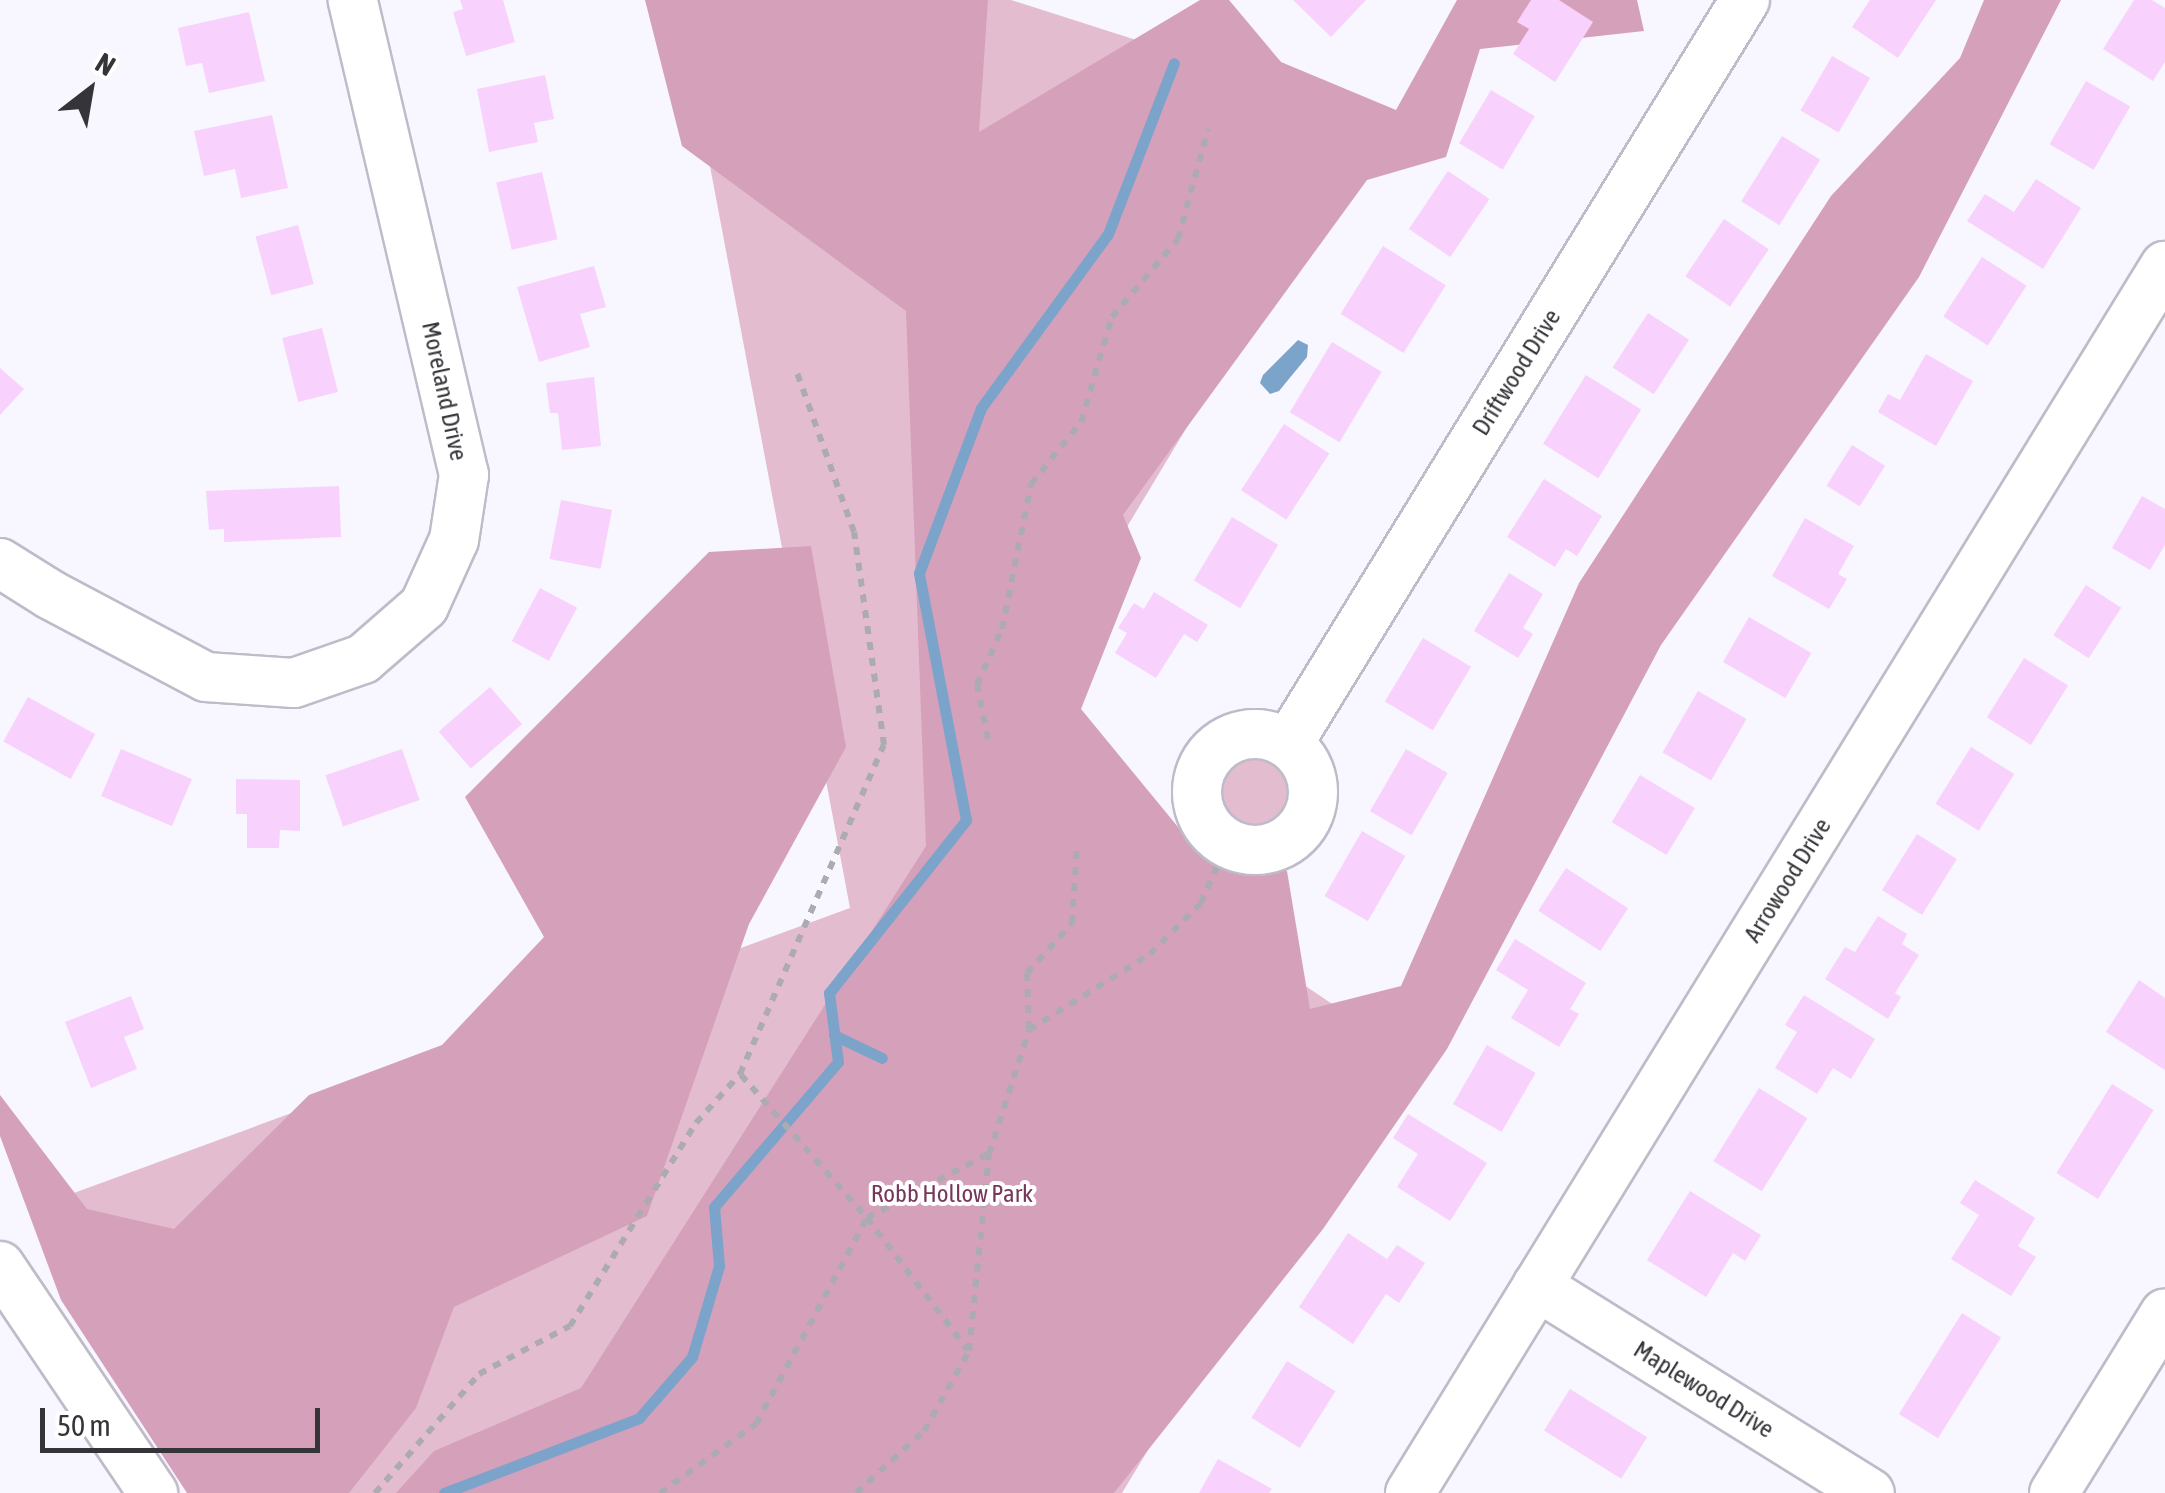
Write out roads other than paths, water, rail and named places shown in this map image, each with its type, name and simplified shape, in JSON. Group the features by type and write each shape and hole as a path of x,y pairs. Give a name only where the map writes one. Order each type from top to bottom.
{"street":[{"name":"Moreland Drive","path":"0,562 52,596 206,677 294,683 363,659 424,606 454,540 464,475 352,0"},
{"name":"Driftwood Drive","path":"1288,744 1745,0"},
{"name":"Arrowood Drive","path":"1410,1493 2165,266"},
{"path":"1244,735 1267,735 1288,744 1303,759 1312,778 1313,800 1307,820 1293,836 1275,847 1250,850 1227,843 1208,826 1198,804 1198,781 1206,760 1222,744 1244,735"},
{"path":"0,1266 154,1493"},
{"name":"Maplewood Drive","path":"1537,1286 1870,1493"},
{"path":"2054,1493 2165,1312"}],"water":[{"path":"1298,340 1308,345 1307,357 1279,391 1270,394 1260,383 1263,375"}],"waterway":[{"path":"444,1493 639,1418 692,1357 719,1266 714,1207 838,1062 829,993 966,820 919,573 981,408 1108,234 1174,63"},
{"path":"834,1035 882,1058"}],"park label":[{"name":"Robb Hollow Park","path":"952,1193"}]}
